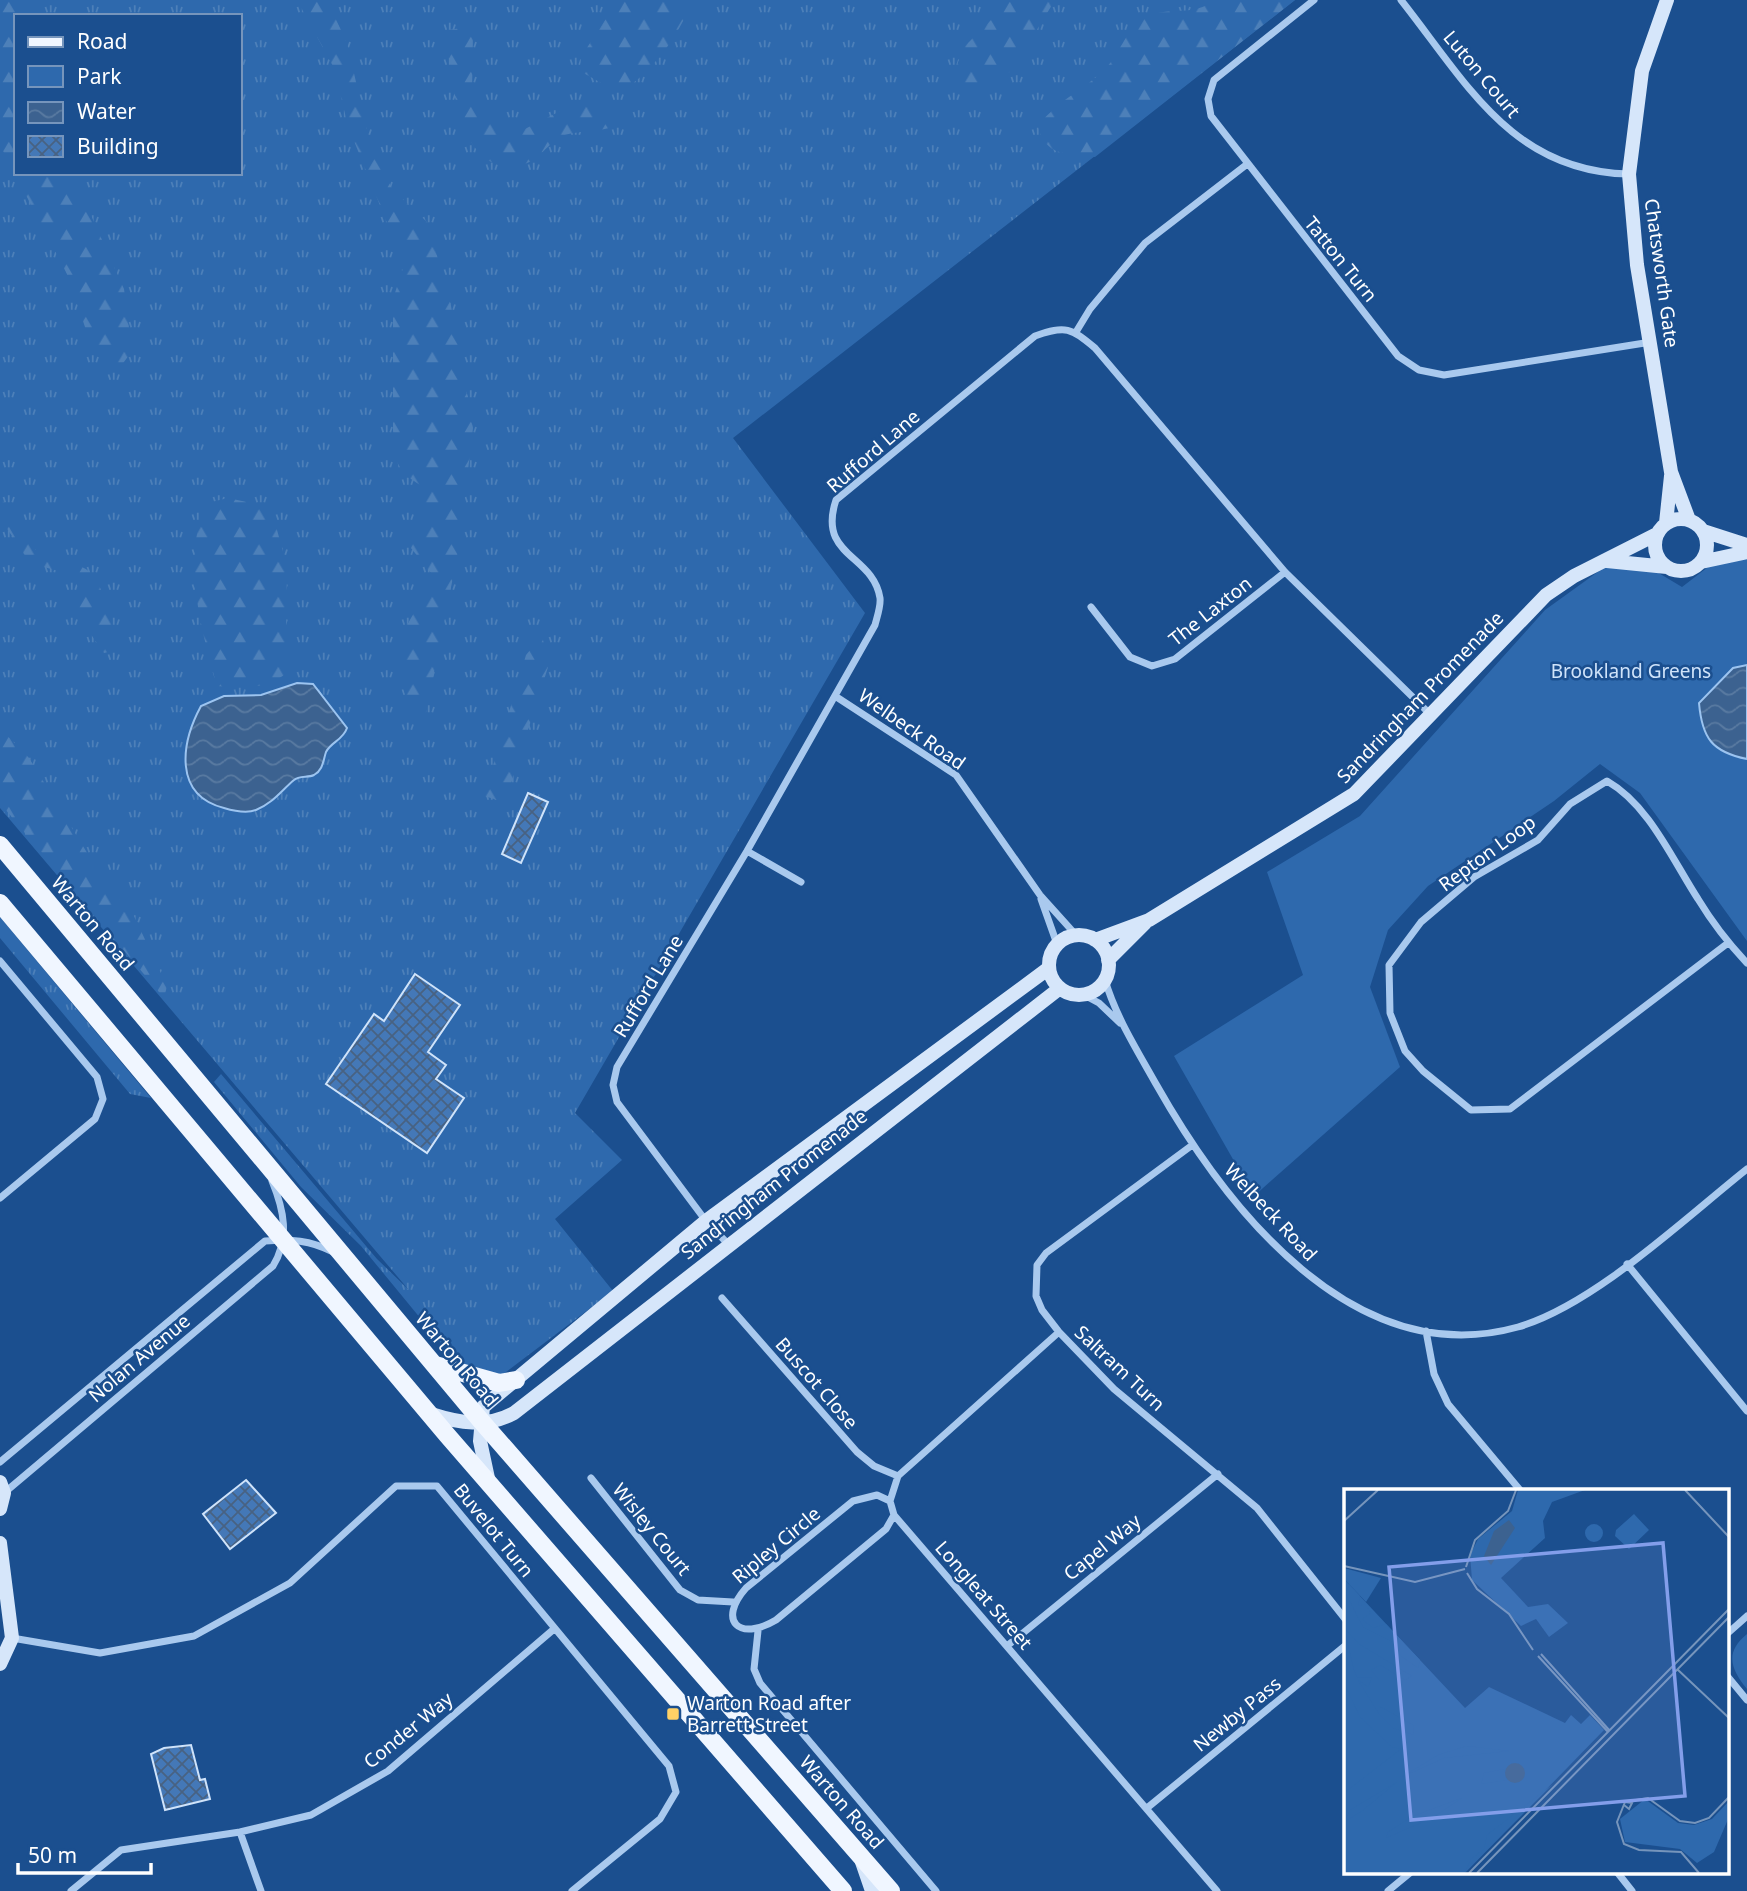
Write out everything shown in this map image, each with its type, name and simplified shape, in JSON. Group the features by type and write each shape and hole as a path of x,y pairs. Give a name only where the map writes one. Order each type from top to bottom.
{"main road":[{"name":"Warton Road","path":"0,845 482,1422 891,1891"},
{"path":"0,903 430,1414 843,1891"},
{"path":"435,1365 491,1382 516,1380"}],"street":[{"path":"1314,0 1214,80 1208,99 1211,116 1246,165 1145,243 1090,309 1076,332 1095,348 1285,572 1431,715"},
{"name":"Luton Court","path":"1401,0 1499,123 1521,141 1579,169 1629,174"},
{"name":"Chatsworth Gate","path":"1667,0 1642,71 1629,174 1637,265 1652,342 1671,472 1689,520"},
{"name":"Tatton Turn","path":"1246,165 1398,356 1419,370 1444,375 1652,342"},
{"name":"Rufford Lane","path":"728,1244 706,1221 617,1102 613,1085 617,1067 747,851 875,625 880,601 876,585 832,534 829,519 836,500 1035,336 1058,328 1076,332"},
{"name":"Chatsworth Gate","path":"1662,528 1671,472"},
{"path":"1667,568 1655,549 1662,528 1689,520 1703,531 1747,545"},
{"name":"Sandringham Promenade","path":"1096,940 1149,920 1354,794 1546,595 1574,576 1606,561 1662,528"},
{"path":"1701,562 1707,547 1703,531"},
{"path":"1606,561 1685,571 1701,562 1747,552"},
{"name":"The Laxton","path":"1091,607 1130,657 1152,666 1175,659 1285,572"},
{"name":"Welbeck Road","path":"835,696 956,775 1040,895 1076,935"},
{"name":"Repton Loop","path":"1728,943 1510,1109 1471,1110 1423,1071 1405,1051 1390,1013 1389,965 1421,922 1474,877 1538,840 1570,804 1607,781 1625,792 1728,943 1747,963"},
{"path":"747,851 802,883"},
{"name":"Welbeck Road","path":"1040,895 1057,944"},
{"name":"Sandringham Promenade","path":"1108,960 1149,920"},
{"path":"1076,935 1096,940 1108,960 1105,980 1099,987 1084,995 1060,988 1049,968 1052,951 1057,944 1076,935"},
{"path":"0,961 97,1077 103,1099 94,1119 0,1198"},
{"name":"Sandringham Promenade","path":"1049,968 706,1221 483,1407 482,1422 501,1420 514,1413 1060,988"},
{"name":"Welbeck Road","path":"1105,980 1123,1026 1191,1146 1296,1265 1354,1307 1385,1322 1426,1331 1476,1334 1516,1327 1546,1317 1582,1298 1747,1169"},
{"name":"Welbeck Road","path":"1084,995 1099,1003 1123,1026"},
{"name":"Saltram Turn","path":"1191,1146 1046,1254 1037,1265 1036,1296 1042,1310 1059,1332 1114,1389 1218,1474 1279,1532 1344,1617"},
{"name":"Nolan Avenue","path":"2,1487 273,1266 283,1239 284,1212 262,1158"},
{"name":"Nolan Avenue","path":"0,1462 265,1241 283,1239 316,1243 347,1260"},
{"path":"1627,1264 1747,1411"},
{"name":"Buscot Close","path":"722,1298 856,1452 874,1466 898,1476"},
{"path":"1426,1331 1434,1374 1448,1404 1519,1489"},
{"path":"890,1502 898,1476 1059,1332"},
{"path":"430,1414 458,1423 482,1422 480,1441 489,1483"},
{"name":"Capel Way","path":"1007,1646 1218,1474"},
{"name":"Wisley Court","path":"590,1478 680,1590 698,1600 733,1602"},
{"name":"Buvelot Turn","path":"12,1638 100,1653 194,1636 290,1583 396,1486 437,1486 669,1766 677,1792 660,1819 572,1891"},
{"path":"0,1509 2,1487"},
{"name":"Ripley Circle","path":"758,1631 746,1630 737,1625 733,1617 733,1602 746,1588 853,1501 877,1495 890,1502"},
{"name":"Longleat Street","path":"890,1502 894,1515 1217,1891"},
{"path":"894,1515 886,1530 776,1620 758,1631 754,1669 760,1683 936,1891"},
{"path":"0,1552 12,1638 0,1664"},
{"path":"1730,1631 1747,1616"},
{"name":"Conder Way","path":"71,1891 121,1850 240,1832 311,1815 388,1771 554,1629"},
{"name":"Newby Pass","path":"1147,1808 1344,1647"},
{"path":"1730,1679 1747,1700"},
{"path":"240,1832 261,1891"},
{"path":"857,1852 872,1891"},
{"path":"1388,1891 1409,1874"},
{"path":"1619,1874 1632,1891"}],"green space":[{"path":"0,0 1295,0 733,438 865,613 575,1113 622,1160 555,1219 613,1291 502,1375 469,1367 444,1347 361,1246 301,1187 214,1082 221,1074 377,1259 408,1289 0,808"},
{"path":"0,0 19,0 26,14 14,14 14,172 2,149"},
{"path":"297,0 327,0 347,43 368,134 392,189 428,223 451,306 473,428 459,547 426,713 414,713 405,695 400,674 404,632 428,590 431,573 411,548 414,529 424,513 420,485 399,471 393,431 393,299 404,265 348,126 334,68"},
{"path":"618,0 693,0 666,48 649,69 628,87 603,84 580,71 581,57"},
{"path":"1011,0 1055,0 1013,69 984,94 963,92 952,76 965,46"},
{"path":"1214,0 1295,0 1095,157 1059,152 1046,143 1038,126 1055,108 1107,67 1134,27 1155,14 1190,10"},
{"path":"462,28 473,33 472,93 486,119 500,130 517,133 580,101 617,109 613,127 560,137 532,160 521,165 500,165 483,156 470,140 455,95 448,30"},
{"path":"16,175 73,175 124,289 132,351 121,366 92,348 68,276"},
{"path":"0,497 33,547 49,558 82,567 90,572 102,592 117,650 104,653 73,609 78,587 72,575 30,563 0,518"},
{"path":"228,498 256,504 277,530 287,566 286,637 292,668 275,680 258,686 217,686 196,596 195,552 203,504"},
{"name":"Brookland Greens","path":"1721,557 1747,559 1747,941 1640,793 1600,764 1554,801 1428,886 1388,930 1370,987 1400,1067 1254,1196 1174,1056 1303,975 1267,872 1360,816 1545,610 1606,566 1642,563 1682,587"},
{"path":"542,636 549,664 508,793 501,801 484,796 526,655"},
{"path":"0,728 29,758 108,887 132,912 167,986 164,998 0,803"},
{"path":"0,917 151,1098 130,1094 0,938"},
{"path":"1747,1634 1747,1689 1732,1660 1735,1647"}],"water":[{"path":"1747,665 1747,759 1725,752 1711,742 1703,726 1699,703 1733,668"},
{"path":"297,683 313,684 347,728 326,752 319,771 312,776 296,778 267,804 252,811 224,808 196,792 189,780 186,751 194,720 201,706 224,696 261,695"}],"building":[{"path":"528,793 548,802 521,863 502,854"},
{"path":"415,974 460,1005 428,1052 446,1065 436,1079 464,1098 427,1153 326,1084 374,1014 384,1021"},
{"path":"246,1480 276,1513 230,1549 203,1514"},
{"path":"191,1745 200,1780 205,1779 210,1799 165,1810 151,1754 164,1748"}],"place":[{"name":"Warton Road after Barrett Street","path":"673,1714"}]}
